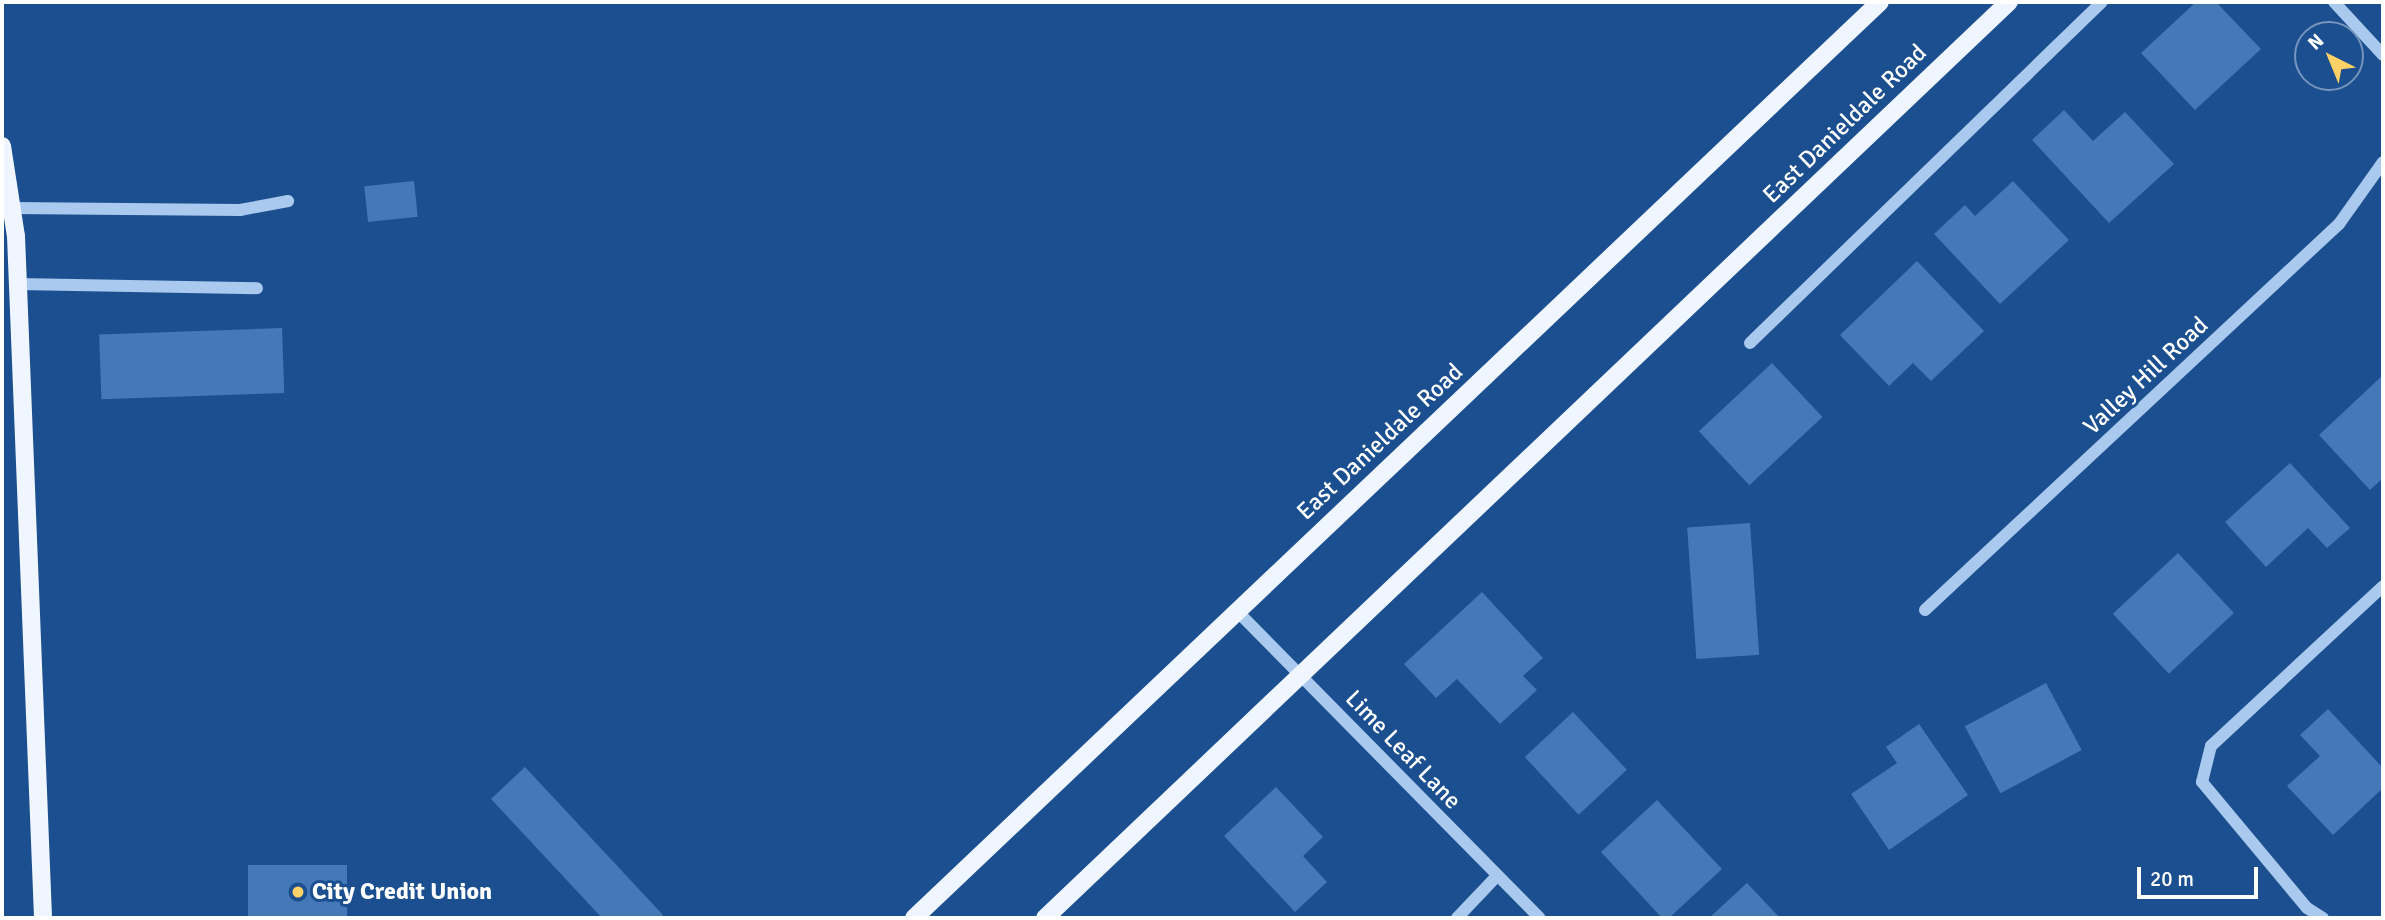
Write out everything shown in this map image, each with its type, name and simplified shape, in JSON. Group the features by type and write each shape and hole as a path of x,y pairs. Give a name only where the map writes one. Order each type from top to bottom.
{"main road":[{"name":"East Danieldale Road","path":"914,918 1880,2"},
{"name":"East Danieldale Road","path":"1045,918 2009,2"},
{"path":"2,146 18,284 43,918"}],"street":[{"path":"1750,343 2102,2"},
{"path":"2334,2 2383,55"},
{"name":"Valley Hill Road","path":"1925,610 2339,224 2383,162"},
{"path":"11,208 240,209 288,201"},
{"path":"18,284 257,288"},
{"path":"2323,918 2307,908 2202,782 2211,746 2383,586"},
{"name":"Lime Leaf Lane","path":"1237,611 1496,877 1540,918"},
{"path":"1457,918 1496,877"}],"building":[{"path":"2196,2 2216,2 2261,49 2195,110 2141,53"},
{"path":"2064,110 2093,141 2125,112 2174,164 2109,223 2032,140"},
{"path":"414,181 418,217 368,222 364,186"},
{"path":"2013,181 2069,240 2000,304 1934,234 1965,205 1975,216"},
{"path":"1917,261 1984,331 1931,381 1913,363 1889,386 1840,335"},
{"path":"282,328 284,393 101,399 99,334"},
{"path":"1772,363 1822,417 1749,485 1699,431"},
{"path":"2383,375 2383,478 2370,490 2319,435"},
{"path":"2290,463 2350,528 2327,548 2308,528 2266,567 2225,522"},
{"path":"1750,523 1759,655 1696,659 1687,527"},
{"path":"2178,553 2234,613 2169,674 2113,614"},
{"path":"1482,592 1543,658 1523,676 1537,690 1500,724 1457,679 1436,698 1404,664"},
{"path":"2046,683 2082,750 2000,793 1965,726"},
{"path":"2328,709 2383,768 2383,788 2333,835 2287,786 2320,756 2300,735"},
{"path":"1573,712 1627,770 1579,815 1525,757"},
{"path":"1919,724 1968,795 1889,850 1851,794 1897,763 1886,747"},
{"path":"525,767 663,915 659,918 602,918 491,799"},
{"path":"1276,787 1323,837 1303,856 1327,882 1295,912 1224,836"},
{"path":"1657,800 1722,869 1669,918 1662,918 1601,852"},
{"name":"City Credit Union","path":"248,865 347,865 347,918 248,918"},
{"path":"1747,883 1780,918 1709,918"}],"place":[{"name":"City Credit Union","path":"298,892"}]}
